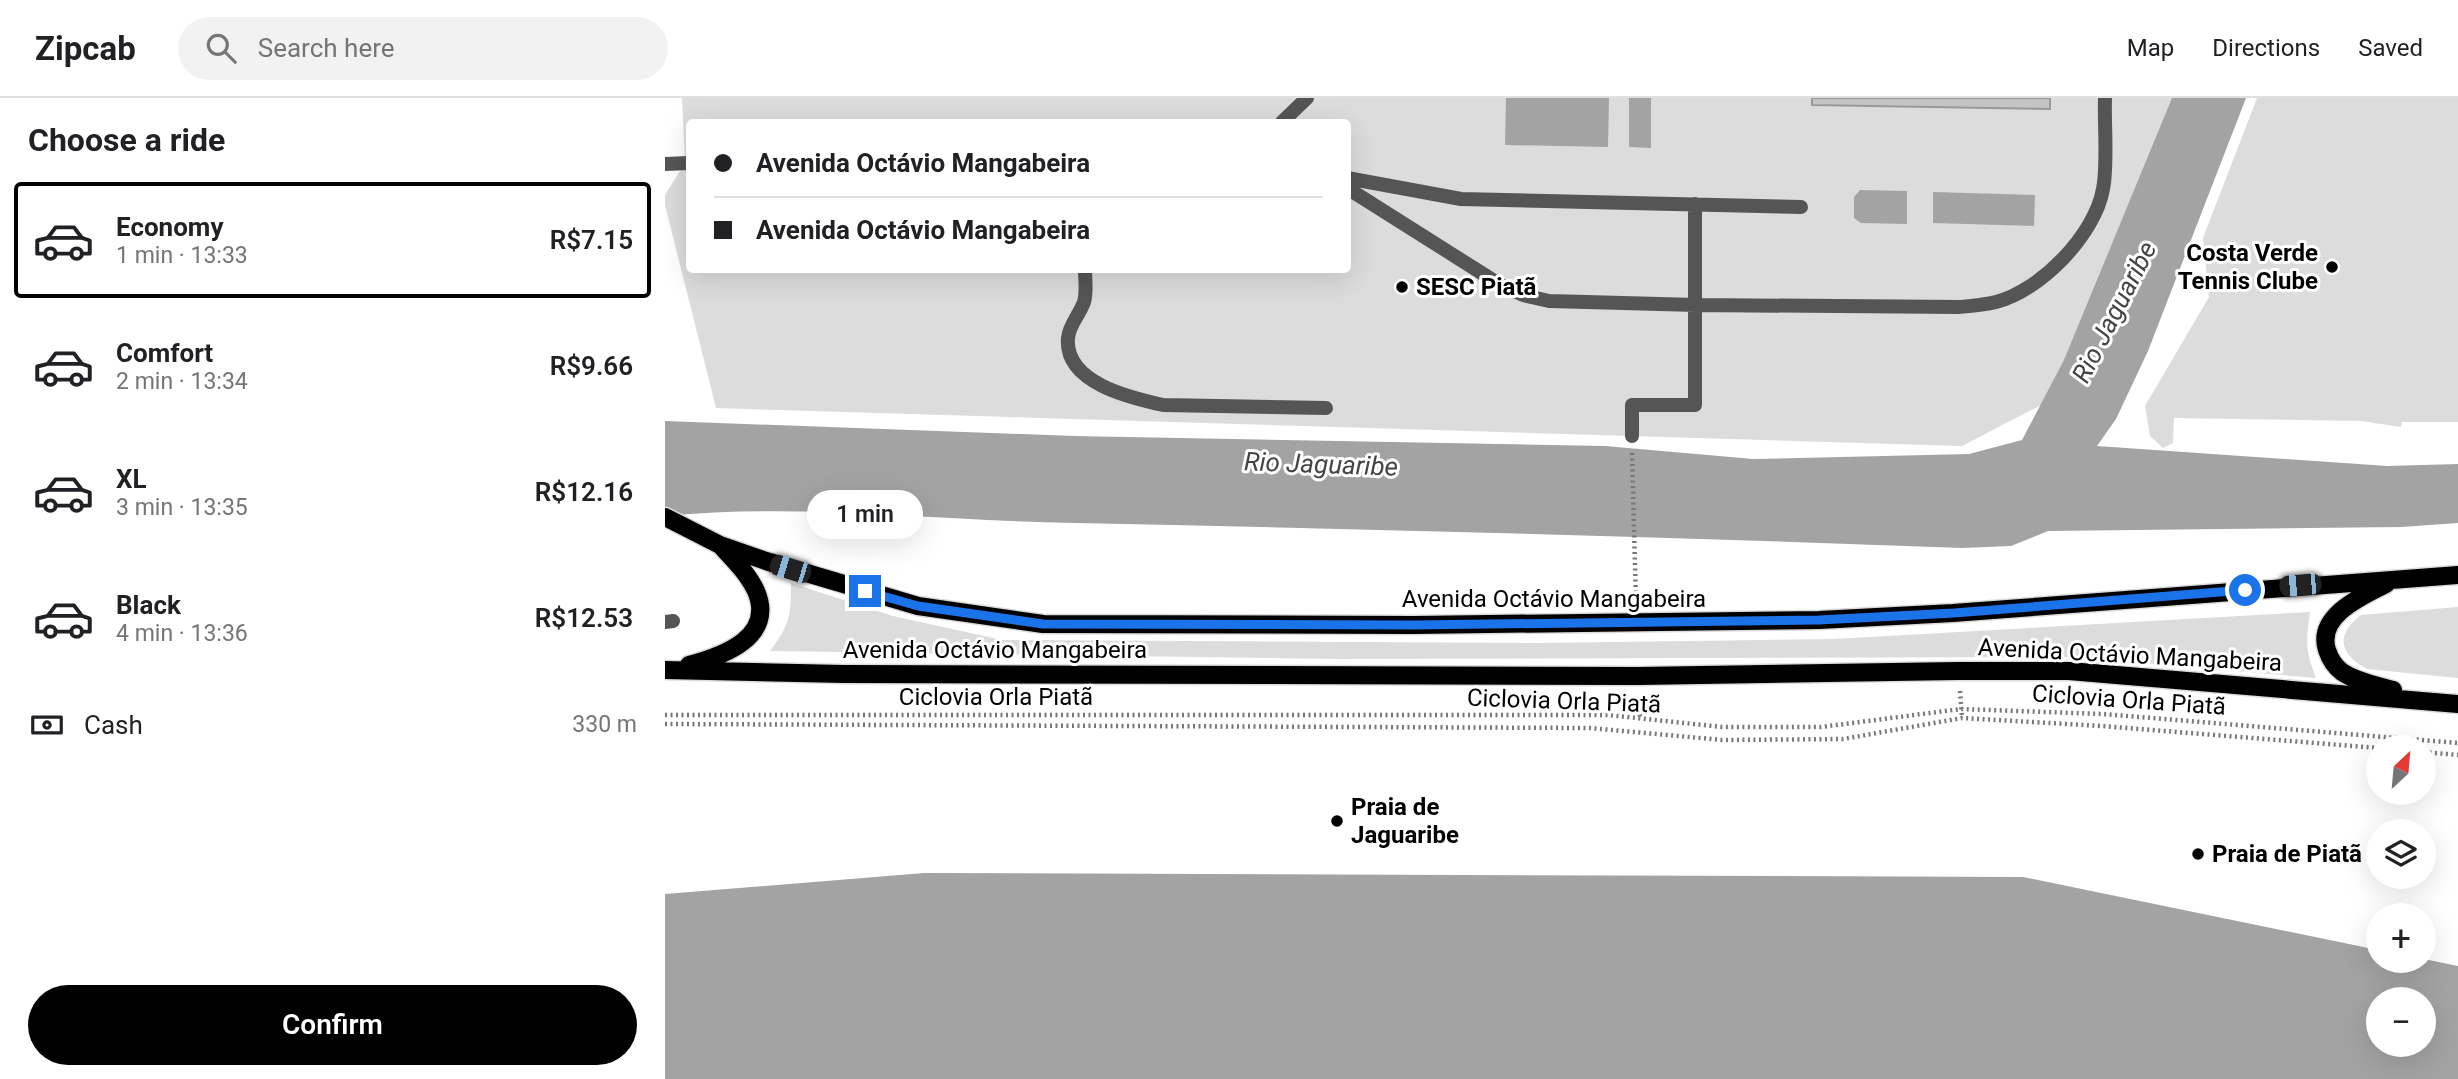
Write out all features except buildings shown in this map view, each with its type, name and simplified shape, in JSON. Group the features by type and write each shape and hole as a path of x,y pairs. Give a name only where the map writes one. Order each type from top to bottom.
{"main road":[{"name":"Avenida Octávio Mangabeira","path":"665,517 713,541 778,565 918,606 1043,624 1414,625 1819,620 1966,612 2458,575"},
{"path":"667,670 717,657 745,641 755,628 760,615 760,603 755,589 741,568 713,541"},
{"path":"2396,580 2361,596 2341,610 2326,633 2326,647 2331,662 2358,680 2440,702"},
{"name":"Avenida Octávio Mangabeira","path":"667,670 858,674 1638,676 2069,671 2458,704"}],"lane":[{"path":"1285,119 1307,98"},
{"path":"1351,191 1499,284 1523,295 1549,301 1959,307 1998,301 2037,282 2081,237 2096,212 2103,188 2105,98"},
{"path":"665,164 686,163"},
{"path":"1351,179 1461,199 1801,207"},
{"path":"1632,436 1632,405 1695,405 1695,204"},
{"path":"1085,273 1084,303 1068,338 1069,349 1075,362 1098,385 1137,400 1163,405 1326,408"}],"path":[{"path":"1632,436 1635,576"},
{"name":"Ciclovia Orla Piatã","path":"665,715 1608,715 1722,727 1821,727 1985,708 2103,714 2458,743"},
{"path":"665,724 1590,729 1722,740 1853,738 1962,718 2366,747"},
{"path":"2436,753 2458,755"}],"shaded area":[{"name":"SESC Piatã","path":"682,98 2187,98 2066,392 1962,446 716,408 665,205 665,195 685,163"},
{"name":"Costa Verde Tennis Clube","path":"2257,98 2458,98 2458,422 2402,422 2401,427 2361,421 2174,418 2173,443 2163,448 2150,436 2145,406 2209,297 2203,238"},
{"path":"791,583 893,616 1002,640 1540,643 1834,639 2310,612 2307,645 2316,678 2076,657 1339,659 770,651 782,634 788,619"},
{"path":"2458,607 2458,678 2367,669 2346,651 2344,637 2361,615"}],"water":[{"path":"1506,98 1609,98 1608,147 1505,145"},
{"path":"1629,98 1651,98 1651,148 1629,147"},
{"name":"Rio Jaguaribe","path":"2172,98 2246,98 2148,351 2116,419 2097,446 2387,466 2458,464 2458,523 2401,527 2048,531 2011,546 1962,548 1024,522 819,512 716,512 665,516 665,421 1074,436 1605,446 1753,459 1969,454 2022,440 2064,360"},
{"path":"1860,190 1907,191 1907,224 1861,223 1854,218 1854,197"},
{"path":"1933,192 2035,195 2034,226 1933,223"},
{"path":"924,873 2023,877 2366,948 2366,973 2436,973 2436,961 2458,966 2458,1079 665,1079 665,894"}],"place":[{"name":"Costa Verde Tennis Clube","path":"2332,267"},
{"name":"SESC Piatã","path":"1402,287"},
{"name":"Praia de Jaguaribe","path":"1337,821"},
{"name":"Praia de Piatã","path":"2198,854"}],"route":[{"path":"865,591 918,606 1043,624 1414,625 1819,620 1954,613 2245,590"}]}
